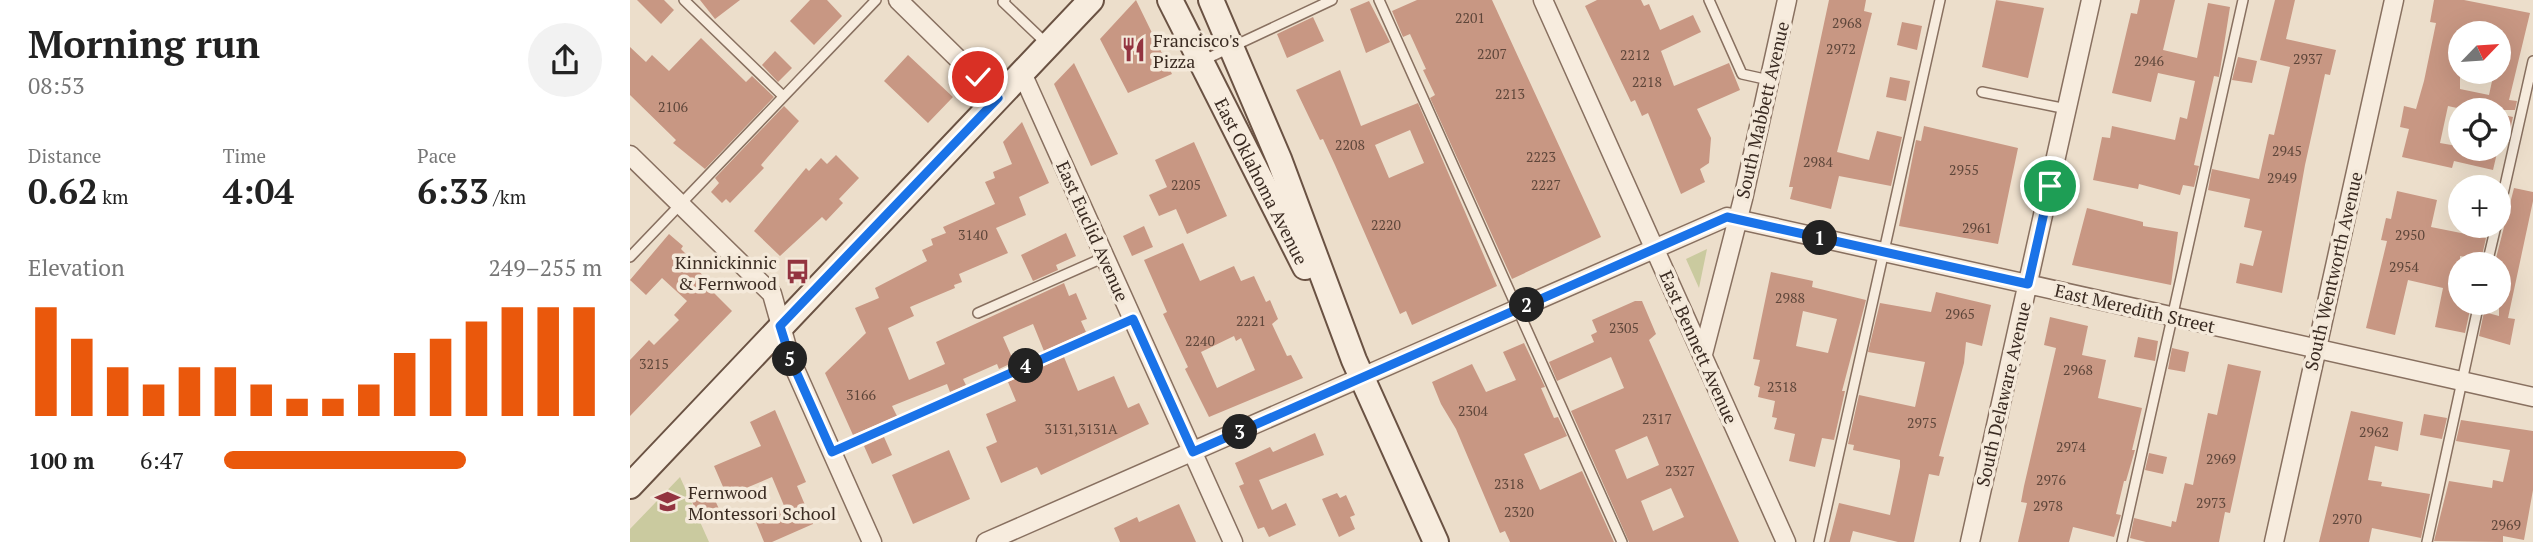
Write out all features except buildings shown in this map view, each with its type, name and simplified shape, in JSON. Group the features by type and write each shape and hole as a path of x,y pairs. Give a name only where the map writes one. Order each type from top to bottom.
{"street":[{"path":"898,0 998,98"},
{"path":"630,485 1091,0"},
{"name":"East Oklahoma Avenue","path":"1170,0 1199,62 1358,369 1436,542"},
{"name":"East Oklahoma Avenue","path":"1211,0 1279,159 1358,369"},
{"name":"East Bennett Avenue","path":"1543,0 1786,542"},
{"name":"South Mabbett Avenue","path":"1703,354 1738,219 1787,0"},
{"name":"South Delaware Avenue","path":"1970,542 2091,0"},
{"name":"South Wentworth Avenue","path":"2274,542 2394,0"},
{"name":"East Euclid Avenue","path":"1022,73 1233,542"},
{"path":"630,155 772,294 790,358 872,542"},
{"name":"South Mabbett Avenue","path":"986,542 1193,452 1358,369 1518,309 1727,217 1738,219"},
{"name":"East Meredith Street","path":"1738,219 2533,397"}],"lane":[{"path":"684,0 783,96"},
{"path":"630,257 876,0"},
{"path":"1005,0 1003,2 1048,46"},
{"path":"1199,62 1332,0"},
{"path":"1379,0 1622,542"},
{"path":"1709,0 1742,74 1769,80"},
{"path":"1819,542 1940,0"},
{"path":"2122,542 2243,0"},
{"path":"2507,175 2533,61"},
{"path":"1982,92 2067,109"},
{"path":"978,313 1105,257"},
{"path":"2427,542 2476,315"},
{"path":"832,452 1133,319"}],"green space":[{"path":"1707,249 1699,288 1686,259"},
{"name":"Fernwood Montessori School","path":"680,477 709,542 630,542 630,529"}],"place":[{"name":"Francisco's Pizza","path":"1133,50"},
{"name":"Kinnickinnic & Fernwood","path":"797,272"},
{"name":"Fernwood Montessori School","path":"668,502"}],"route":[{"path":"978,77 998,98 780,326 790,358 832,452 1133,319 1193,452 1727,217 2028,284 2050,186"}]}
